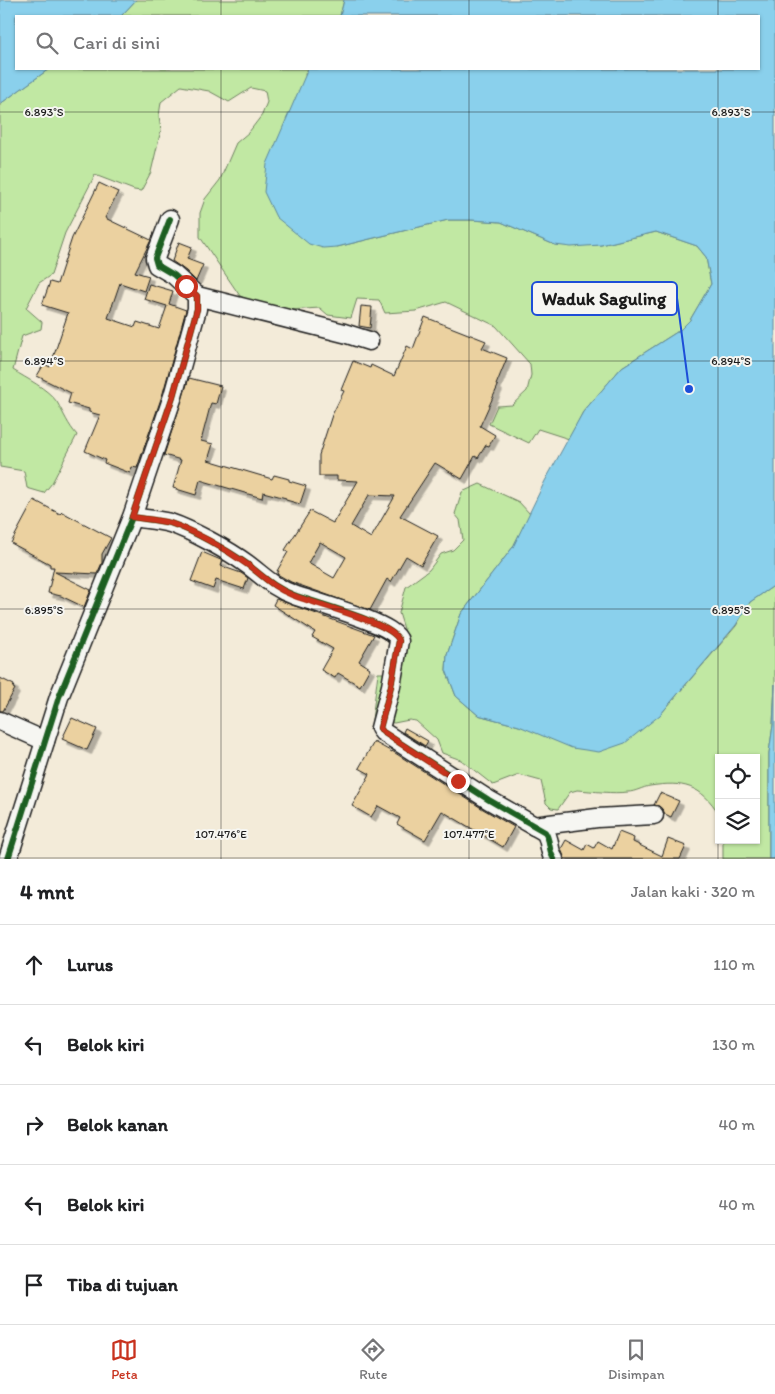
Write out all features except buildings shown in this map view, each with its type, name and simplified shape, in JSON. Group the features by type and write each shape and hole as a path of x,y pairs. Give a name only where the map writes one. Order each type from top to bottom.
{"street":[{"path":"170,219 156,258 157,265 174,275 197,296 344,332 370,341"},
{"path":"8,859 59,697 132,517 173,396 197,309 197,296"},
{"path":"132,517 170,524 188,531 246,563 274,587 292,595 379,624 396,634 399,641 391,686 380,728 383,732 488,800 545,832 554,859"},
{"path":"0,721 45,741"},
{"path":"534,826 597,818 654,815"}],"green space":[{"path":"136,0 344,0 340,15 122,15"},
{"path":"48,70 307,70 305,74 337,247 448,220 501,222 555,245 601,245 656,232 697,246 706,257 711,284 690,320 680,330 622,367 583,412 569,439 538,429 529,443 489,424 497,406 512,405 527,391 531,375 530,364 496,326 446,302 416,311 385,313 379,300 357,299 351,318 328,315 320,308 274,311 240,296 200,237 200,213 205,199 220,180 236,143 249,132 262,115 267,102 265,91 251,88 229,102 209,91 181,86 161,102 159,116 161,130 151,172 141,191 95,175 65,233 51,275 39,283 26,308 42,322 41,329 22,336 13,370 53,397 77,435 52,483 44,493 27,488 24,471 0,467 0,104"},
{"path":"480,484 519,502 530,514 513,547 461,614 447,655 446,670 456,696 478,715 519,726 660,715 736,626 750,602 775,585 775,684 773,725 769,753 769,859 723,859 723,844 760,844 760,754 715,754 715,808 698,791 690,787 672,784 650,786 622,793 577,790 570,792 558,809 551,808 546,803 541,781 519,775 493,785 461,760 442,753 437,740 416,721 409,720 394,723 372,720 378,673 386,673 405,632 399,613 406,587 429,570 441,554 453,550 463,540 460,520 455,514 462,492"}],"water":[{"path":"0,0 136,0 122,15 15,15 15,70 48,70 0,104"},
{"path":"344,0 775,0 775,585 750,602 736,625 660,715 625,743 599,752 572,748 519,726 478,715 456,696 446,670 447,655 461,614 513,547 545,481 583,412 622,367 680,330 690,320 711,284 706,257 697,246 656,232 601,245 571,247 555,245 501,222 472,220 448,220 337,247 323,248 309,244 276,217 264,192 267,164 308,70 760,70 760,15 340,15"},
{"path":"775,684 775,859 769,859 769,753 773,725"}],"cycle path":[{"path":"8,859 59,697 132,517 173,396 197,309 197,296 174,275 157,265 155,258 170,219"},
{"path":"132,517 170,523 188,530 230,553 287,592 352,614 394,634 399,641 391,686 380,728 383,732 489,800 545,832 554,859"}],"place":[{"name":"Waduk Saguling","path":"689,389"}],"route":[{"path":"186,286 197,296 197,309 173,396 132,517 170,524 195,534 246,563 274,587 292,595 379,624 396,634 399,641 391,686 380,728 383,732 458,781"}]}
